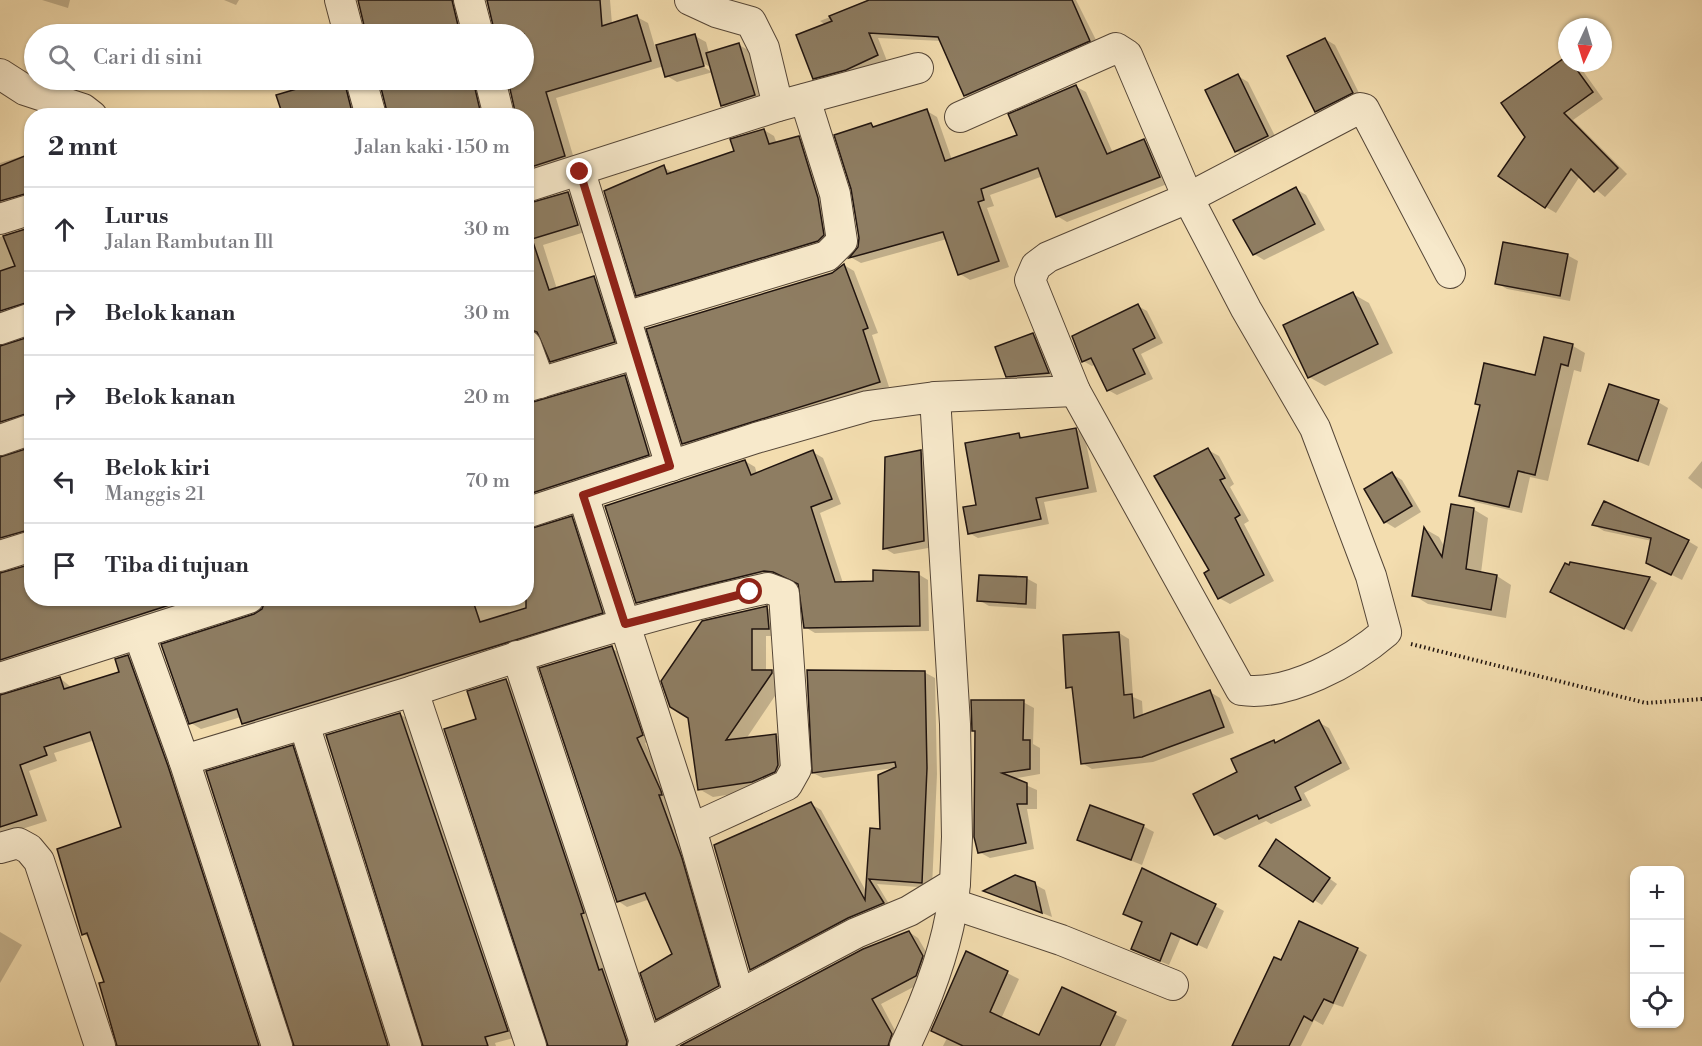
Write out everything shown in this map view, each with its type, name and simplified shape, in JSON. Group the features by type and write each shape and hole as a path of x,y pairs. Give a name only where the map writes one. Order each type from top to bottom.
{"street":[{"path":"340,0 346,24"},
{"path":"469,0 475,24"},
{"path":"625,317 827,256 842,241 835,194 751,22 716,12 690,0"},
{"path":"960,117 1116,48 1127,55 1188,198 1246,309 1315,428 1371,576 1386,632 1367,648 1303,681 1271,690 1241,690 1075,391 1030,280 1036,266 1048,257 1188,198 1352,110 1364,109 1450,273"},
{"path":"534,185 791,103 918,68"},
{"path":"0,74 13,95 78,108"},
{"path":"364,90 369,108"},
{"path":"492,90 497,108"},
{"path":"580,172 670,466"},
{"path":"0,219 24,211"},
{"path":"0,329 24,321"},
{"path":"534,385 635,354"},
{"path":"534,510 670,466 868,406 935,397 1075,391"},
{"path":"905,1046 918,1021 940,957 954,893 957,837 955,724 935,397"},
{"path":"0,440 24,432"},
{"path":"583,495 691,829 740,995"},
{"path":"0,556 24,548"},
{"path":"184,760 625,624 768,588 784,594 796,769 787,785 691,829"},
{"path":"0,678 225,606"},
{"path":"139,635 184,760 277,1046"},
{"path":"518,656 644,1045 856,933 954,893 1061,940 1173,985"},
{"path":"413,691 531,1046"},
{"path":"304,724 406,1046"},
{"path":"0,848 18,843 29,849 39,861 100,1046"}],"path":[{"path":"1386,632 1413,644 1453,656 1646,703 1702,699"}],"building":[{"path":"358,0 452,0 458,24 364,24"},
{"path":"487,0 600,0 602,26 637,15 651,61 546,92 565,156 534,166 534,108 514,108 510,90 534,90 534,24 493,24"},
{"path":"869,0 1072,0 1090,41 964,96 938,37 869,33 878,55 846,70 813,79 796,35 832,21 829,16"},
{"path":"695,34 704,66 665,77 656,45"},
{"path":"1325,38 1353,93 1315,112 1287,56"},
{"path":"739,43 755,95 721,106 706,53"},
{"path":"1558,62 1558,72 1579,72 1593,92 1564,113 1618,168 1594,192 1571,169 1545,208 1498,176 1525,137 1501,103"},
{"path":"1238,74 1268,136 1235,152 1205,90"},
{"path":"1076,85 1107,154 1144,139 1160,177 1056,217 1038,168 981,189 984,200 978,202 999,261 958,275 943,232 849,258 858,247 859,238 851,189 834,135 871,123 873,127 927,109 945,161 1017,135 1008,114"},
{"path":"293,90 346,90 351,108 280,108 276,95"},
{"path":"382,90 475,90 480,108 386,108"},
{"path":"764,129 769,144 799,136 818,198 824,235 818,241 636,296 604,191 664,165 667,174 734,151 730,139"},
{"path":"24,156 24,194 0,201 0,166"},
{"path":"1296,187 1315,224 1253,255 1233,220"},
{"path":"568,192 578,225 534,238 534,202"},
{"path":"24,229 24,304 0,311 0,271 15,266 3,236"},
{"path":"1503,242 1568,254 1560,296 1495,284"},
{"path":"534,245 549,290 594,276 615,342 550,362 537,332 534,331"},
{"path":"844,264 868,328 863,330 880,382 682,444 646,329 832,273"},
{"path":"1353,292 1378,344 1308,378 1283,325"},
{"path":"1138,304 1155,338 1133,349 1145,374 1107,391 1091,358 1082,362 1072,336"},
{"path":"1033,333 1049,373 1006,377 995,347"},
{"path":"1544,337 1573,344 1568,366 1561,364 1535,475 1518,471 1509,507 1459,496 1480,405 1475,404 1484,363 1535,375"},
{"path":"24,338 24,414 0,422 0,346"},
{"path":"625,375 649,455 534,492 534,402"},
{"path":"1609,384 1659,400 1638,461 1588,444"},
{"path":"1076,428 1088,488 1036,498 1041,519 968,534 963,507 976,505 965,443 1019,433 1020,438"},
{"path":"1208,448 1225,478 1220,480 1240,515 1235,518 1264,575 1218,599 1204,573 1209,570 1154,476"},
{"path":"24,450 24,531 0,538 0,457"},
{"path":"813,450 832,499 811,507 835,582 873,581 873,570 919,572 920,626 804,628 798,584 773,572 764,571 636,603 605,506 745,460 751,475"},
{"path":"921,450 924,541 883,549 885,457"},
{"path":"1392,472 1412,506 1384,523 1364,489"},
{"path":"1604,501 1689,540 1671,575 1646,563 1651,538 1592,525"},
{"path":"1451,504 1474,508 1466,569 1497,575 1491,610 1412,596 1424,527 1442,557"},
{"path":"572,516 603,613 242,724 237,709 189,724 161,644 254,614 263,606 475,606 480,622 526,608 526,606 534,606 534,528"},
{"path":"1570,562 1650,577 1624,629 1550,592 1565,563 1569,565"},
{"path":"24,566 24,606 166,606 0,660 0,573"},
{"path":"979,575 1027,577 1026,604 977,601"},
{"path":"767,606 769,629 752,629 752,670 772,670 772,673 726,740 776,734 778,765 775,772 752,782 698,790 688,718 670,707 661,681 702,621"},
{"path":"1119,632 1124,695 1132,694 1134,718 1210,690 1224,727 1142,757 1081,764 1072,687 1066,688 1063,635"},
{"path":"612,646 643,735 637,738 661,791 662,795 659,795 682,858 719,986 656,1020 640,973 672,954 645,893 617,902 539,668"},
{"path":"128,655 168,766 259,1046 117,1046 99,983 104,982 87,933 82,935 57,849 121,827 90,732 44,747 47,755 20,765 37,815 0,827 0,695 60,677 64,689 119,672 115,659"},
{"path":"807,670 925,671 927,768 922,883 869,879 884,903 848,918 750,970 714,845 811,802 865,900 870,828 880,829 878,775 896,767 895,762 812,773"},
{"path":"506,679 584,913 581,914 599,970 602,969 627,1042 626,1046 548,1046 444,729 476,719 467,691"},
{"path":"971,700 1024,700 1023,740 1030,740 1030,769 1002,773 1027,783 1027,804 1017,804 1026,843 978,853 974,837 975,731 972,731"},
{"path":"400,713 508,1031 485,1037 488,1046 423,1046 326,735"},
{"path":"1319,720 1341,763 1295,787 1301,800 1259,819 1257,815 1214,835 1193,794 1237,772 1231,759 1274,740 1275,743"},
{"path":"293,745 388,1046 294,1046 206,771"},
{"path":"1090,805 1144,825 1131,860 1077,840"},
{"path":"1276,839 1330,878 1313,902 1259,866"},
{"path":"1142,868 1216,904 1197,945 1171,933 1160,961 1131,949 1142,922 1123,914"},
{"path":"1015,875 1035,882 1042,913 983,891"},
{"path":"1299,921 1358,948 1333,1003 1324,999 1312,1021 1304,1016 1289,1046 1232,1046 1274,957 1281,960"},
{"path":"909,931 923,956 916,976 872,999 892,1034 888,1046 680,1046 863,949"},
{"path":"966,951 1008,971 990,1012 1039,1035 1062,987 1116,1012 1100,1046 963,1046 931,1031"}],"route":[{"path":"580,172 670,466 583,495 625,624 750,592"}]}
